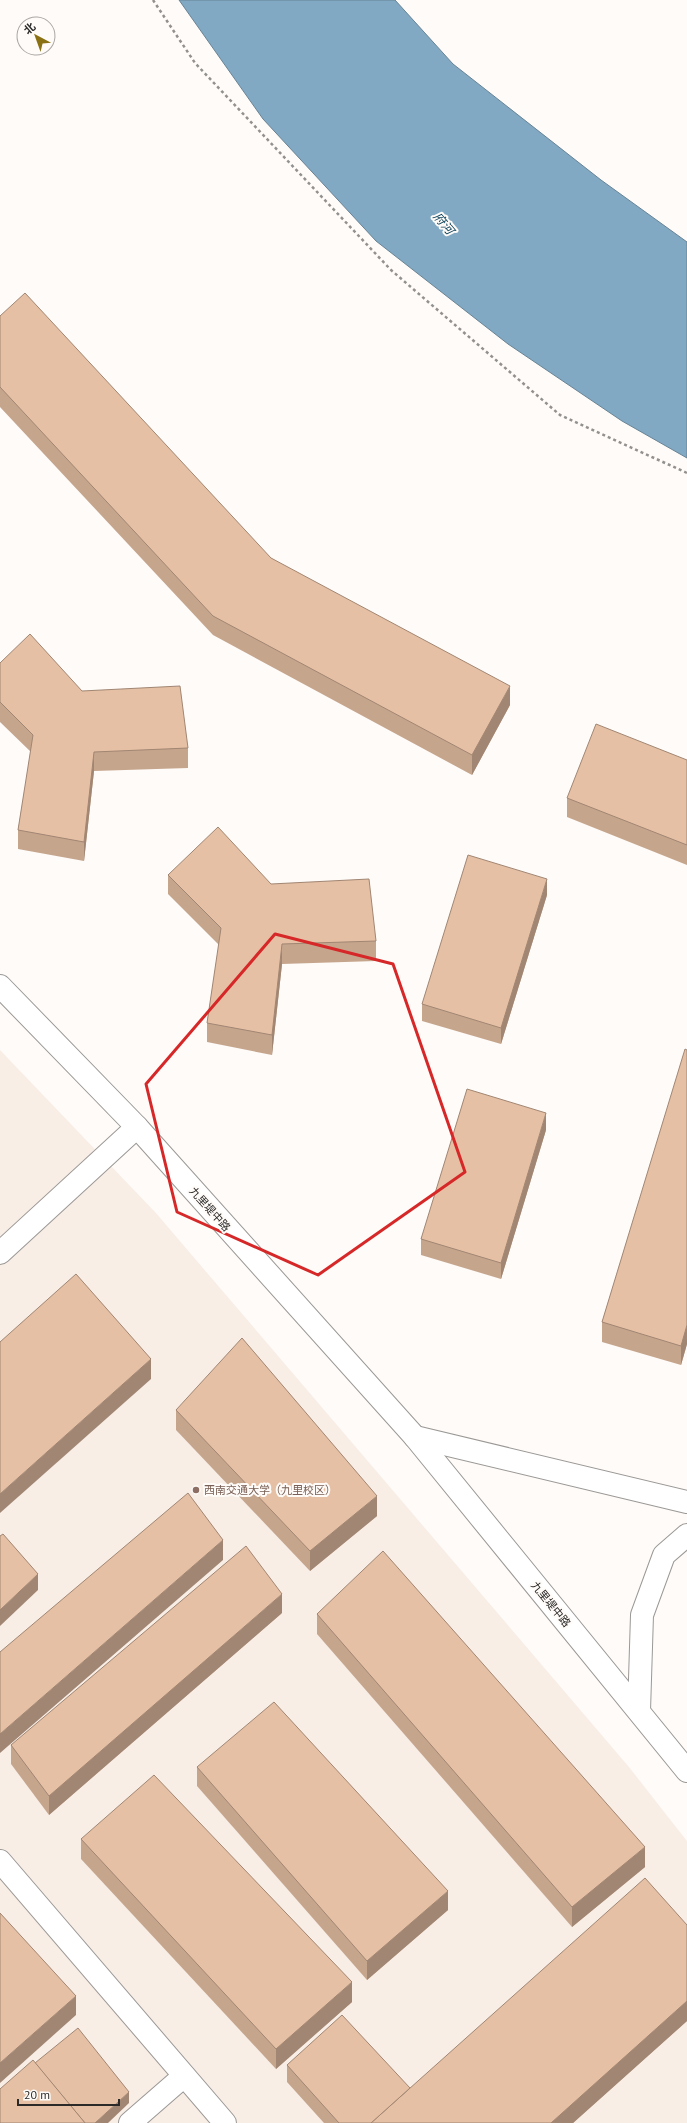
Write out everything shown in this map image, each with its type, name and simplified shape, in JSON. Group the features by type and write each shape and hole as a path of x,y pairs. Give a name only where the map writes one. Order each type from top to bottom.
{"street":[{"name":"九里堤中路","path":"0,986 137,1127 415,1437 687,1771"},
{"path":"0,1253 137,1127"},
{"path":"415,1437 687,1502"},
{"path":"639,1711 642,1615 664,1555 687,1535"},
{"path":"0,1862 225,2123"},
{"path":"130,2123 184,2076"}],"path":[{"path":"153,0 195,63 391,270 560,415 687,473"}],"highlighted area":[{"path":"275,934 393,964 465,1172 318,1275 177,1212 146,1084"}],"shaded area":[{"name":"西南交通大学（九里校区）","path":"0,1050 156,1213 629,1767 687,1841 687,2123 0,2123"}],"water":[{"name":"府河","path":"179,0 395,0 453,64 601,180 687,242 687,458 622,421 508,344 376,241 263,119"}],"building":[{"path":"25,293 271,558 510,686 472,755 213,616 0,387 0,316"},
{"path":"30,634 82,691 180,686 188,748 94,752 84,842 18,830 33,735 0,702 0,663"},
{"path":"596,724 687,760 687,845 567,798"},
{"path":"218,827 271,884 369,879 376,941 282,944 272,1035 207,1023 221,928 168,875"},
{"path":"468,855 547,879 501,1028 422,1004"},
{"path":"685,1049 687,1050 687,1325 681,1346 602,1322"},
{"path":"467,1089 546,1113 501,1263 421,1239"},
{"path":"76,1274 151,1359 0,1494 0,1342"},
{"path":"242,1338 377,1496 310,1551 176,1410"},
{"path":"188,1493 223,1540 0,1734 0,1652"},
{"path":"3,1534 38,1574 0,1610 0,1536"},
{"path":"246,1546 282,1594 49,1796 11,1745"},
{"path":"383,1551 645,1847 572,1907 317,1614"},
{"path":"274,1702 448,1891 367,1961 197,1767"},
{"path":"154,1775 352,1982 276,2049 81,1839"},
{"path":"645,1878 687,1925 687,2001 551,2123 371,2123"},
{"path":"0,1913 76,1996 0,2063"},
{"path":"342,2015 410,2088 371,2123 339,2123 287,2065"},
{"path":"78,2028 129,2092 95,2123 85,2123 35,2063"},
{"path":"33,2060 85,2123 0,2123 0,2089"}],"place":[{"name":"西南交通大学（九里校区）","path":"196,1490"}]}
